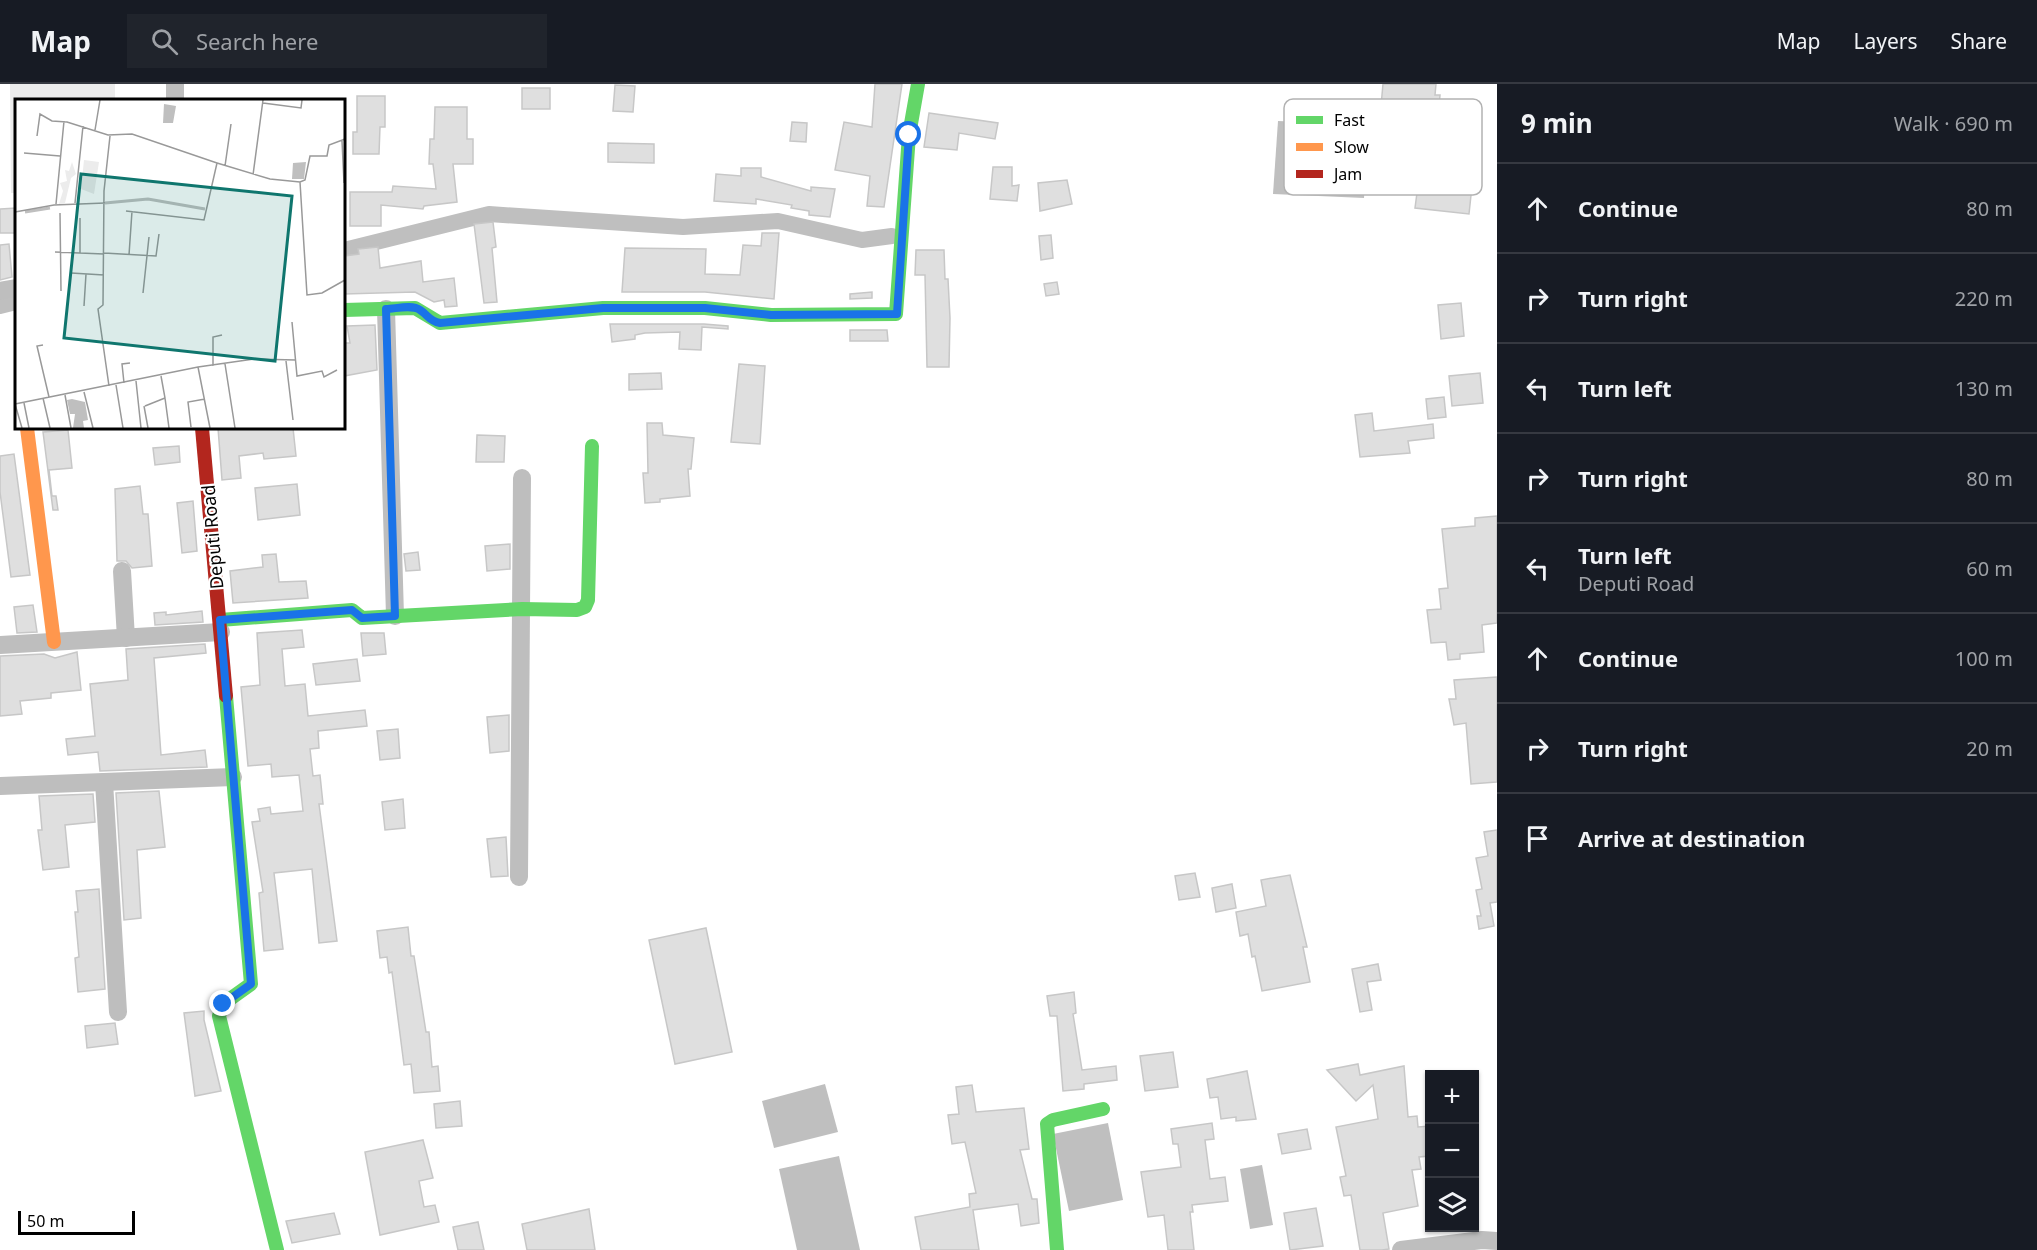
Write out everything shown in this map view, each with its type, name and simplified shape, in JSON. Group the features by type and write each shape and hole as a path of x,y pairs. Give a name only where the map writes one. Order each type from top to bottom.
{"street":[{"path":"345,310 415,308 421,310 430,320 440,323 603,308 705,308 771,315 897,314 909,135 918,84"},
{"path":"0,291 15,288"},
{"path":"386,309 395,616"},
{"path":"27,429 54,642"},
{"name":"Deputi Road","path":"202,429 251,984 223,1004 219,1016 277,1250"},
{"path":"0,645 126,638 352,610 362,618 522,609 577,610 585,607 588,600 592,446"},
{"path":"519,877 522,478"},
{"path":"122,571 126,638"},
{"path":"0,786 233,777"},
{"path":"104,782 118,1012"},
{"path":"1057,1250 1047,1124 1053,1120 1103,1108"},
{"path":"1401,1250 1482,1239 1497,1241"}],"shaded area":[{"path":"10,84 115,84 115,99 15,99 15,193 11,193"},
{"path":"1278,121 1284,121 1284,194 1273,194"},
{"path":"1296,195 1364,195 1364,198"},
{"path":"825,1084 838,1132 774,1148 762,1101"},
{"path":"1108,1123 1123,1200 1069,1211 1053,1134"},
{"path":"839,1156 860,1250 797,1250 779,1169"},
{"path":"1262,1165 1273,1225 1250,1229 1240,1169"}],"building":[{"path":"875,84 902,84 884,207 867,206 870,176 835,170 844,122 872,127"},
{"path":"1383,84 1436,84 1435,95 1440,95 1440,99 1382,99"},
{"path":"615,85 635,86 633,112 613,111"},
{"path":"522,88 550,88 550,109 522,109"},
{"path":"357,96 385,96 385,127 380,127 379,154 353,154 353,132 357,132"},
{"path":"435,107 467,107 467,139 473,139 473,164 453,164 457,202 424,206 423,209 381,205 381,226 350,226 350,192 392,192 393,186 436,189 433,164 429,164 430,139 434,139"},
{"path":"929,113 998,123 995,139 959,133 957,150 924,147"},
{"path":"792,122 807,123 806,142 790,141"},
{"path":"608,143 654,144 654,163 608,162"},
{"path":"993,167 1012,167 1012,186 1019,185 1017,201 990,199"},
{"path":"741,168 761,168 761,177 811,191 811,187 835,189 830,217 809,215 809,211 791,208 792,205 756,199 756,204 714,201 716,174 741,176"},
{"path":"1067,180 1072,204 1040,211 1038,183"},
{"path":"1417,195 1471,195 1469,214 1415,208"},
{"path":"15,208 15,233 0,233 0,209"},
{"path":"493,222 496,247 492,248 497,302 484,303 474,224"},
{"path":"762,233 779,233 774,299 705,292 622,292 625,248 706,249 705,274 740,275 743,245 761,246"},
{"path":"1051,235 1053,258 1041,260 1039,236"},
{"path":"9,244 12,277 0,280 0,245"},
{"path":"378,247 380,268 421,261 423,282 454,278 457,306 445,307 444,300 434,302 415,292 345,294 345,256 359,254 358,249"},
{"path":"916,250 944,250 950,318 949,367 927,367 925,275 915,275"},
{"path":"1057,282 1059,294 1046,296 1044,284"},
{"path":"872,292 872,298 850,299 850,294"},
{"path":"1461,303 1464,336 1441,339 1438,305"},
{"path":"610,324 704,324 728,326 728,329 702,327 701,350 679,349 680,332 645,333 635,335 635,339 612,342"},
{"path":"375,325 377,370 345,376 345,343 350,343 347,326"},
{"path":"850,330 887,330 888,341 850,341"},
{"path":"739,364 765,366 760,444 731,442"},
{"path":"661,373 662,389 629,390 629,374"},
{"path":"1480,373 1483,403 1452,406 1449,376"},
{"path":"1444,397 1446,417 1428,419 1426,399"},
{"path":"1372,413 1374,431 1433,424 1434,438 1408,441 1410,453 1360,457 1355,415"},
{"path":"647,423 662,423 663,435 694,438 691,469 688,469 690,496 645,503 643,473 648,473"},
{"path":"218,429 293,429 296,456 264,459 263,453 239,456 241,478 222,480"},
{"path":"68,430 72,468 49,470 52,496 56,496 58,510 53,510 43,432"},
{"path":"477,435 505,436 504,462 476,462"},
{"path":"179,446 180,462 155,465 153,448"},
{"path":"14,454 30,575 11,577 0,492 0,456"},
{"path":"297,484 300,515 258,520 255,488"},
{"path":"140,486 143,514 148,514 152,566 132,568 126,561 117,561 115,489"},
{"path":"193,501 197,551 182,553 177,503"},
{"path":"1497,516 1497,623 1482,625 1484,652 1460,654 1460,659 1448,660 1446,642 1431,643 1427,610 1441,609 1439,589 1448,588 1442,529 1475,526 1475,518"},
{"path":"510,544 510,569 487,571 485,546"},
{"path":"418,552 420,570 406,571 404,554"},
{"path":"276,554 279,582 306,581 308,598 233,603 230,571 263,567 262,555"},
{"path":"33,605 37,632 17,633 14,607"},
{"path":"202,611 203,622 155,625 154,613 166,612 166,615"},
{"path":"302,630 304,647 282,649 285,686 305,684 308,716 365,710 367,726 318,731 319,748 310,749 313,776 320,775 323,804 319,804 337,941 319,943 312,869 274,873 283,949 264,951 259,893 263,892 252,822 260,821 258,809 270,807 271,814 303,811 299,775 272,777 271,764 248,766 241,687 260,685 257,633"},
{"path":"361,633 384,633 386,654 363,656"},
{"path":"205,644 206,653 154,658 161,755 205,750 207,767 100,771 98,752 68,755 66,739 95,736 90,684 128,680 126,649"},
{"path":"77,652 81,690 51,693 51,698 20,701 22,714 0,716 0,656 44,654 55,658"},
{"path":"357,659 360,681 316,685 313,664"},
{"path":"1497,677 1497,782 1471,784 1466,723 1454,725 1449,699 1456,699 1454,680"},
{"path":"509,715 509,751 490,753 487,717"},
{"path":"398,729 400,758 380,760 377,731"},
{"path":"159,791 165,847 137,850 141,918 124,920 116,793"},
{"path":"93,794 95,822 65,825 69,867 43,870 38,830 42,830 39,796"},
{"path":"403,799 405,828 385,830 382,802"},
{"path":"1497,830 1497,902 1490,903 1494,926 1479,929 1477,916 1481,916 1476,890 1482,889 1476,858 1488,856 1484,832"},
{"path":"506,837 508,876 491,877 487,839"},
{"path":"1195,873 1200,897 1179,900 1175,876"},
{"path":"1290,875 1307,947 1303,947 1310,982 1262,991 1248,934 1240,936 1236,912 1266,906 1261,880"},
{"path":"1232,884 1236,908 1216,912 1212,888"},
{"path":"99,889 105,989 78,992 75,958 79,957 75,912 78,912 76,891"},
{"path":"408,927 411,956 414,956 426,1032 429,1032 432,1067 438,1066 440,1091 414,1093 411,1064 404,1065 392,972 389,973 387,957 380,958 377,931"},
{"path":"706,928 732,1052 675,1064 649,940"},
{"path":"1378,964 1381,980 1367,982 1372,1010 1360,1012 1352,969"},
{"path":"1074,992 1076,1013 1073,1014 1082,1070 1116,1066 1117,1080 1084,1084 1084,1089 1063,1091 1057,1016 1050,1016 1047,996"},
{"path":"204,1011 204,1020 221,1091 195,1096 184,1013"},
{"path":"115,1023 118,1044 87,1048 85,1026"},
{"path":"1173,1052 1178,1087 1145,1091 1140,1056"},
{"path":"1358,1064 1360,1075 1404,1066 1408,1117 1417,1116 1418,1127 1425,1126 1425,1156 1419,1157 1421,1169 1412,1170 1418,1206 1383,1213 1389,1249 1360,1250 1351,1195 1344,1196 1340,1177 1346,1176 1336,1127 1378,1119 1373,1085 1356,1101 1327,1070"},
{"path":"1247,1071 1256,1119 1236,1121 1236,1117 1221,1119 1218,1097 1210,1098 1207,1079"},
{"path":"972,1085 976,1112 1024,1108 1029,1149 1020,1150 1032,1199 1037,1199 1039,1223 1021,1226 1018,1204 973,1210 979,1250 921,1250 915,1217 970,1207 969,1194 976,1193 965,1142 952,1144 948,1115 959,1114 956,1087"},
{"path":"460,1101 462,1126 436,1128 434,1104"},
{"path":"1212,1123 1214,1139 1205,1140 1210,1179 1225,1177 1228,1201 1192,1205 1193,1212 1190,1212 1194,1250 1168,1250 1164,1215 1148,1217 1141,1172 1181,1167 1178,1144 1173,1144 1171,1129"},
{"path":"1307,1129 1311,1149 1282,1154 1278,1134"},
{"path":"423,1140 433,1178 419,1181 424,1207 435,1205 439,1222 380,1235 365,1152"},
{"path":"1316,1208 1323,1246 1290,1250 1284,1213"},
{"path":"589,1209 595,1250 527,1250 522,1224"},
{"path":"334,1213 340,1234 292,1243 286,1221"},
{"path":"478,1222 484,1250 458,1250 453,1227"}],"waterway":[{"path":"345,250 489,214 683,227 778,221 862,240 892,236"},
{"path":"0,306 15,302"}],"traffic: fast":[{"path":"345,310 415,308 440,323 603,308 705,308 771,315 896,314 909,135 918,84"},
{"path":"220,620 352,610 362,618 522,609 577,610 585,607 588,600 592,446"},
{"path":"226,696 251,984 223,1004 219,1016 277,1250"},
{"path":"1057,1250 1047,1124 1053,1120 1103,1109"}],"traffic: slow":[{"path":"27,429 54,642"}],"traffic: jam":[{"path":"202,429 226,696"}],"route":[{"path":"223,1004 249,988 251,984 220,620 352,610 362,618 395,616 386,309 415,308 421,310 430,320 440,323 603,308 705,308 771,315 897,314 909,135"}]}
